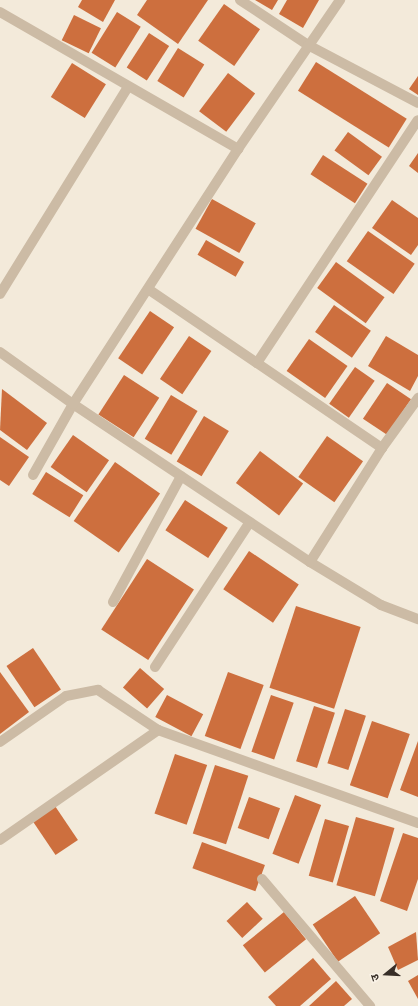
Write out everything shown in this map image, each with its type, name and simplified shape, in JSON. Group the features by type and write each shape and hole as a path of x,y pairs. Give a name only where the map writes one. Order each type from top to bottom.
{"street":[{"path":"240,0 308,45 418,103"},
{"path":"33,475 73,404 238,149 340,0"},
{"path":"0,12 238,149"},
{"path":"0,294 128,87"},
{"path":"257,363 418,120"},
{"path":"148,290 382,448"},
{"path":"0,352 73,404 310,562 381,605 418,619"},
{"path":"310,562 382,448 418,398"},
{"path":"113,602 181,476"},
{"path":"155,667 250,522"},
{"path":"0,742 66,696 98,690 158,730 418,823"},
{"path":"0,840 158,730"},
{"path":"262,879 370,1006"}],"building":[{"path":"82,0 115,0 103,22 78,7"},
{"path":"147,0 208,0 178,44 137,15"},
{"path":"255,0 278,0 272,10"},
{"path":"287,0 319,0 303,28 279,14"},
{"path":"224,4 260,29 234,66 198,41"},
{"path":"117,12 141,27 115,68 92,53"},
{"path":"74,15 101,28 89,53 62,40"},
{"path":"149,33 169,46 147,80 127,67"},
{"path":"178,48 204,64 184,98 157,81"},
{"path":"316,62 407,119 389,148 298,91"},
{"path":"72,63 106,84 85,118 51,97"},
{"path":"228,73 255,93 226,132 199,111"},
{"path":"418,76 418,95 409,89"},
{"path":"348,132 382,157 368,175 334,151"},
{"path":"418,153 418,173 409,166"},
{"path":"323,155 367,184 355,203 310,174"},
{"path":"212,199 256,223 239,253 196,229"},
{"path":"392,200 418,218 418,245 411,255 372,228"},
{"path":"368,231 415,264 393,294 347,261"},
{"path":"206,240 244,262 236,277 198,255"},
{"path":"336,262 385,297 366,323 317,288"},
{"path":"334,305 371,331 352,358 315,332"},
{"path":"150,311 174,327 142,374 118,358"},
{"path":"189,336 211,351 182,394 160,379"},
{"path":"386,336 418,355 418,376 410,391 368,366"},
{"path":"309,339 348,366 325,398 287,371"},
{"path":"355,367 375,381 349,418 329,404"},
{"path":"124,375 159,398 134,437 98,414"},
{"path":"387,383 411,399 387,435 363,419"},
{"path":"2,389 47,423 27,450 0,430"},
{"path":"171,395 198,411 171,455 145,439"},
{"path":"204,416 229,431 202,476 177,461"},
{"path":"73,435 109,460 87,492 51,467"},
{"path":"327,436 363,461 334,502 298,477"},
{"path":"0,437 29,457 9,486 0,480"},
{"path":"260,451 303,483 279,515 236,483"},
{"path":"115,462 160,494 119,553 74,521"},
{"path":"46,472 83,495 70,517 32,494"},
{"path":"185,500 228,528 208,558 165,530"},
{"path":"249,551 299,585 273,623 223,589"},
{"path":"147,559 194,589 148,660 101,629"},
{"path":"296,606 361,627 334,709 269,688"},
{"path":"33,648 61,689 34,707 6,666"},
{"path":"140,668 164,689 147,709 123,688"},
{"path":"0,672 29,712 0,734"},
{"path":"228,672 264,685 240,749 205,736"},
{"path":"167,695 203,714 191,736 155,717"},
{"path":"271,695 294,703 274,760 251,752"},
{"path":"314,706 335,713 317,768 296,761"},
{"path":"345,709 366,716 348,770 327,763"},
{"path":"372,721 410,734 388,798 350,785"},
{"path":"418,741 418,797 400,790"},
{"path":"175,754 207,765 187,825 154,814"},
{"path":"215,765 248,776 226,844 193,833"},
{"path":"295,795 321,805 299,864 272,854"},
{"path":"249,797 280,808 269,839 238,828"},
{"path":"55,806 78,840 56,855 33,821"},
{"path":"356,817 394,828 375,896 336,885"},
{"path":"325,819 349,826 333,883 309,876"},
{"path":"403,833 418,838 418,879 407,911 380,901"},
{"path":"202,842 265,865 255,891 192,868"},
{"path":"355,896 380,933 338,962 313,925"},
{"path":"247,902 263,919 242,938 227,921"},
{"path":"284,912 306,939 265,973 243,945"},
{"path":"416,932 418,960 398,970 388,947"},
{"path":"313,958 331,979 300,1006 276,1006 268,997"},
{"path":"418,975 418,999 408,981"},
{"path":"336,981 352,999 344,1006 309,1006"}]}
